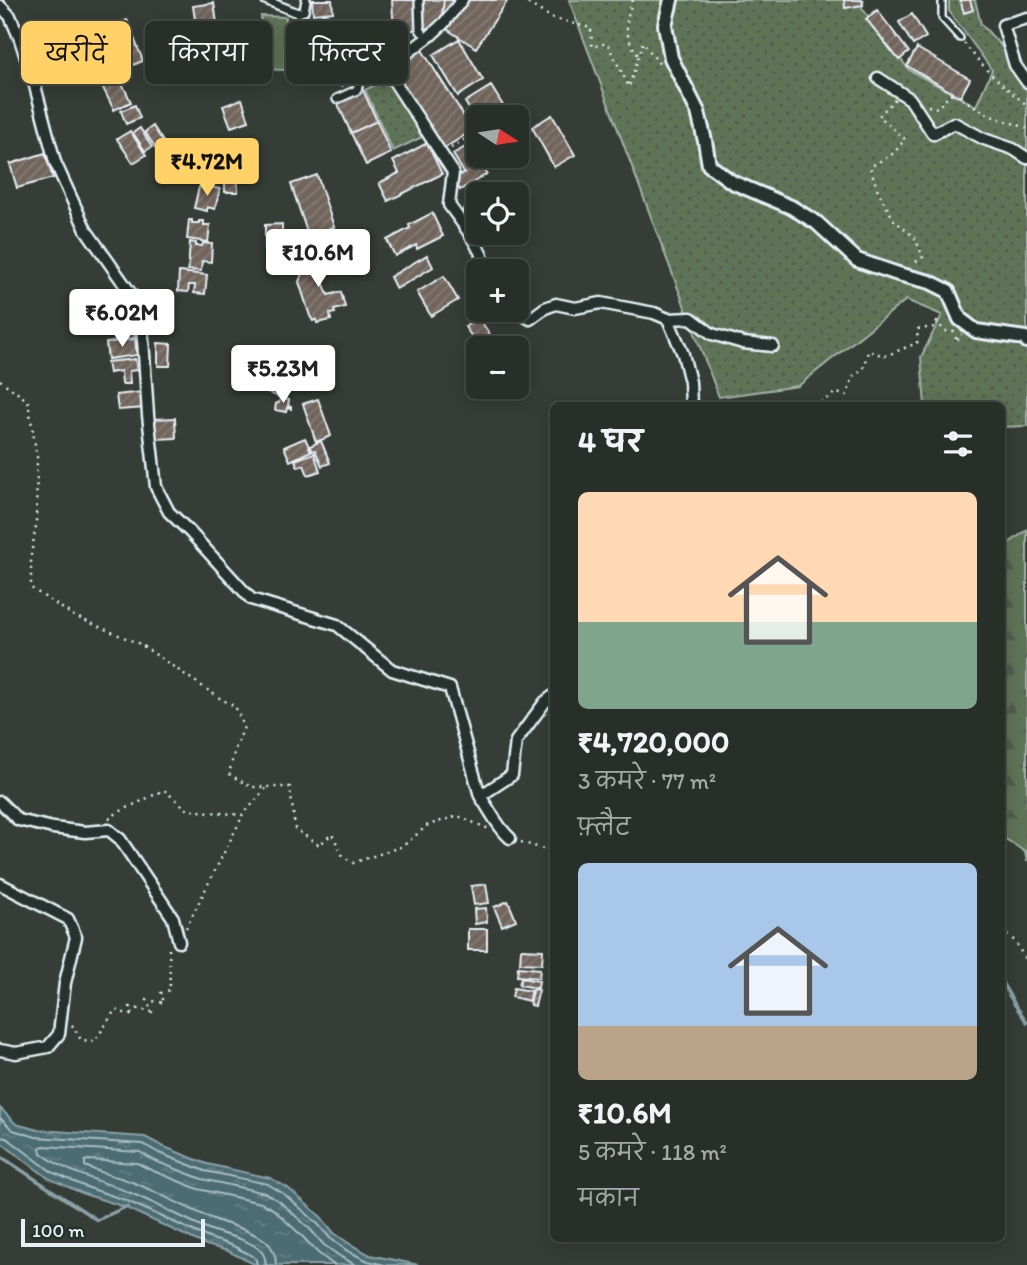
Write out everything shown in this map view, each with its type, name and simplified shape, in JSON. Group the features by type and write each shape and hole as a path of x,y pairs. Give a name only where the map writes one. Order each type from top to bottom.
{"street":[{"path":"265,0 299,13 304,11 306,0"},
{"path":"419,0 419,29 422,32"},
{"path":"462,0 430,36 386,69 453,172 449,205 472,237 483,259"},
{"path":"671,0 665,25 671,58 698,112 709,165 732,182 791,207 817,223 857,260 930,282 948,291 960,319 976,331 1025,338 1027,341"},
{"path":"0,6 10,16 20,39 55,162 86,230 141,308 156,487 169,512 251,599 337,625 391,670 450,688 480,796 502,831 510,838"},
{"path":"1027,18 1003,26 1015,65 1027,82"},
{"path":"878,78 910,99 933,134 954,123 1027,158"},
{"path":"337,99 357,90 358,84"},
{"path":"529,318 556,304 575,308 601,303 654,313 668,319 691,318 712,334 743,343 773,346"},
{"path":"668,319 683,354 690,382 691,402"},
{"path":"480,796 512,775 516,741 550,698"},
{"path":"0,802 18,820 85,832 109,830 120,839 173,918 179,942"},
{"path":"0,884 68,919 76,937 65,983 59,1034 48,1047 16,1053 0,1050"}],"lane":[{"path":"942,0 942,18 960,38"}],"path":[{"path":"522,0 552,18 591,28 592,47 607,43 629,88 643,42 663,68"},
{"path":"633,0 626,27 629,42 639,56"},
{"path":"299,13 304,17 324,21"},
{"path":"960,38 979,63 1027,106"},
{"path":"337,99 343,84"},
{"path":"898,274 923,257 915,237 894,220 878,191 870,167 894,153 905,139 879,116 896,98 937,108 952,93 991,116 1027,128"},
{"path":"442,154 466,139"},
{"path":"822,402 835,393 847,395 853,376 863,370 868,351 885,356 917,343 918,329 935,327 937,322 945,331 954,332 957,342 960,335 968,332 960,319"},
{"path":"0,380 28,401 34,434 37,457 36,526 31,555 31,588 74,616 140,644 235,706 244,727 229,774 251,787 290,787 295,829 319,845 332,834 343,856 353,863 403,846 428,825 458,816 489,830"},
{"path":"70,1019 72,1028 82,1040 96,1041 114,1010 134,1016 130,1007 152,1012 147,1000 164,1003 161,993 170,990 169,948 179,942 243,815 267,787"},
{"path":"94,832 117,813 164,790 188,810 243,815"},
{"path":"510,838 550,851"},
{"path":"1005,934 1015,941 1027,963"}],"green space":[{"path":"569,0 864,0 862,8 909,70 976,106 992,70 949,11 949,0 975,0 981,24 1027,74 1027,426 1005,427 1005,402 925,402 921,357 942,315 906,300 798,386 719,397"},
{"path":"261,16 286,17 285,70 272,69 272,21 261,21"},
{"path":"376,84 391,84 422,137 393,151 365,90"},
{"path":"1027,530 1027,862 1025,852 1005,839 1005,546"}],"water":[{"path":"0,1108 16,1124 38,1130 145,1137 207,1164 270,1178 288,1188 321,1217 334,1233 350,1244 370,1255 419,1265 256,1265 122,1206 84,1194 48,1178 0,1142"}],"building":[{"path":"312,0 332,0 333,12 313,14"},
{"path":"392,0 416,0 418,29 408,31 408,21 393,21"},
{"path":"421,0 444,0 441,21 432,28 421,29"},
{"path":"444,0 455,0 452,10 442,14"},
{"path":"466,0 508,0 476,48 445,28"},
{"path":"844,0 862,0 863,5 845,8"},
{"path":"960,0 970,0 973,10 964,13"},
{"path":"214,3 217,21 195,21 193,6"},
{"path":"877,10 909,52 899,60 866,19"},
{"path":"912,14 926,37 913,45 899,22"},
{"path":"131,30 143,61 131,66"},
{"path":"459,39 483,80 458,96 433,55"},
{"path":"917,48 970,79 960,97 907,66"},
{"path":"422,50 466,119 466,134 443,149 402,84 408,84 408,59"},
{"path":"122,84 131,102 114,110 102,86"},
{"path":"491,86 503,105 467,105 465,102"},
{"path":"363,90 377,121 351,133 337,102"},
{"path":"242,99 249,121 231,127 223,106"},
{"path":"135,105 140,118 126,124 121,111"},
{"path":"552,115 575,155 554,167 532,127"},
{"path":"377,121 391,153 366,165 351,133"},
{"path":"153,126 165,145 157,150 145,132"},
{"path":"140,128 152,147 145,151 133,133"},
{"path":"130,131 146,155 133,163 117,139"},
{"path":"427,143 442,174 388,201 379,183 399,173 393,161"},
{"path":"466,147 466,168 483,168 487,174 474,182 466,182 466,186 460,190 454,179 464,173 453,154"},
{"path":"45,153 53,178 17,188 10,164"},
{"path":"237,164 238,192 225,192 225,183 201,184 200,165"},
{"path":"317,175 334,227 308,235 291,184"},
{"path":"199,187 220,189 215,209 207,207 207,211 194,208"},
{"path":"466,206 466,220 459,215"},
{"path":"432,213 443,236 395,256 387,240"},
{"path":"189,220 192,220 192,223 204,221 204,225 210,225 208,242 187,239"},
{"path":"282,224 282,251 265,251 265,225"},
{"path":"190,242 196,243 196,246 202,246 203,243 212,244 211,262 202,261 201,271 188,270"},
{"path":"311,248 329,255 321,276 328,295 341,292 345,307 334,310 335,313 330,314 331,320 317,323 316,319 313,321 310,316 299,282"},
{"path":"427,255 433,267 396,289 390,277"},
{"path":"179,272 207,275 205,294 194,293 195,285 189,285 188,292 178,291"},
{"path":"444,276 458,300 431,316 417,292"},
{"path":"472,322 481,322 491,336 471,336 465,327"},
{"path":"132,323 135,338 115,340 113,332 105,333 104,327"},
{"path":"135,339 137,355 108,359 106,343"},
{"path":"158,343 171,344 170,366 158,366"},
{"path":"135,359 137,370 129,371 130,384 122,384 121,371 109,373 107,362"},
{"path":"271,379 285,386 280,398 266,391"},
{"path":"143,392 145,408 118,410 116,395"},
{"path":"280,398 289,400 288,406 291,409 287,408 286,412 275,410"},
{"path":"318,399 331,436 316,442 303,404"},
{"path":"175,418 176,438 155,439 154,419"},
{"path":"305,438 311,451 290,461 284,447"},
{"path":"321,441 330,463 322,466 315,450 312,451 310,446"},
{"path":"314,453 320,471 308,475 304,465 298,467 295,460"},
{"path":"486,884 489,903 474,905 471,886"},
{"path":"508,901 516,920 502,926 494,907"},
{"path":"486,908 487,922 475,924 474,909"},
{"path":"468,929 487,929 487,950 468,950"},
{"path":"521,949 543,950 542,964 520,963"},
{"path":"518,967 540,969 539,978 517,976"},
{"path":"521,978 539,981 538,988 519,985"},
{"path":"514,988 531,991 529,1001 512,997"},
{"path":"533,989 539,990 535,1006 530,1005"}],"waterway":[{"path":"1005,988 1027,1022"},
{"path":"0,1156 97,1220 128,1206"}]}
